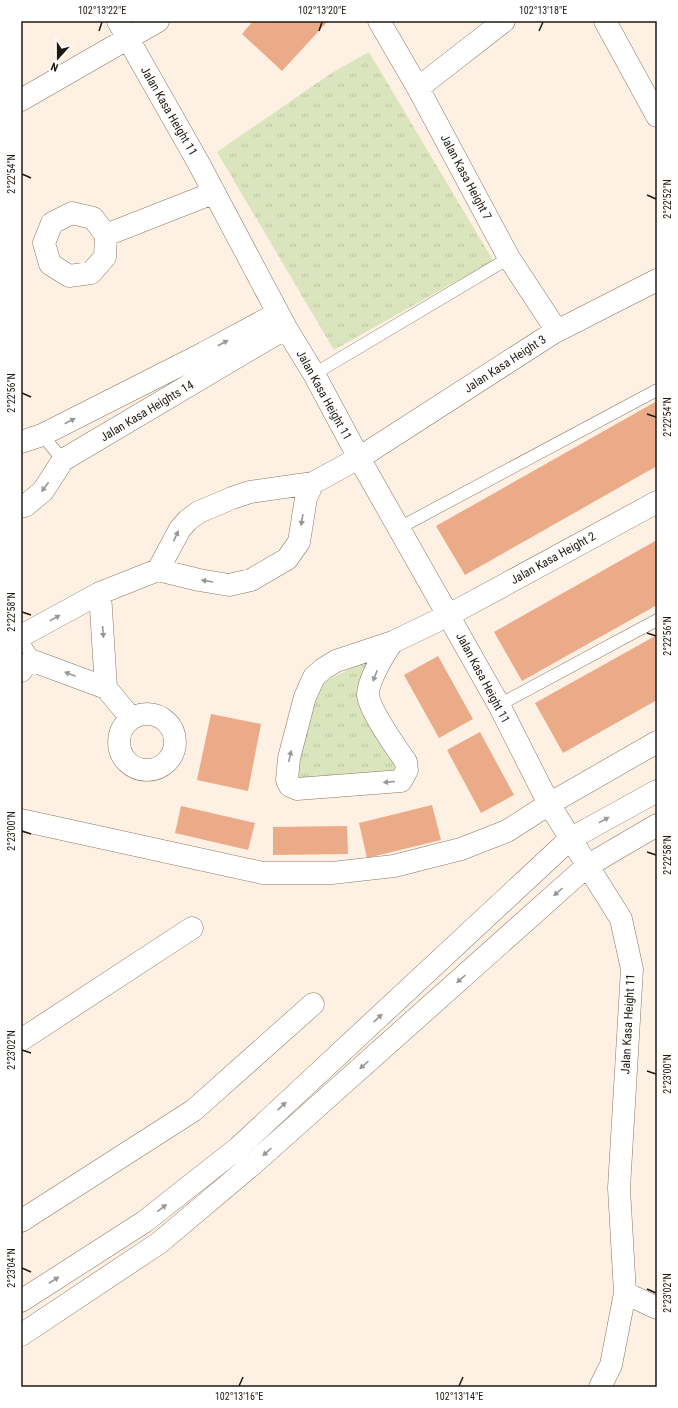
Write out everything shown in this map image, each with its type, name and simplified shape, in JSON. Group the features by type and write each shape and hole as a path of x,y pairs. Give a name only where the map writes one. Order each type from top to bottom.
{"street":[{"path":"21,100 122,30 158,21"},
{"name":"Jalan Kasa Height 7","path":"379,21 418,88 509,258 557,331"},
{"path":"418,88 504,21"},
{"path":"605,21 657,116"},
{"name":"Jalan Kasa Height 11","path":"122,30 198,162 213,193 282,321 314,374 359,458 499,705 549,804 621,919 632,969 618,1188 625,1294 611,1366 600,1387"},
{"path":"106,235 213,193"},
{"name":"Jalan Kasa Height 3","path":"158,570 180,529 188,520 199,512 250,492 313,482 359,458 557,331 656,282"},
{"name":"Jalan Kasa Heights 14","path":"21,506 25,506 43,491 63,460 209,362 282,321"},
{"name":"Jalan Kasa Heights 14","path":"21,442 42,435 209,362"},
{"path":"21,638 100,593 158,570 229,585 251,580 287,559 298,542 306,498 313,482"},
{"name":"Jalan Kasa Height 2","path":"393,642 383,655 368,694 373,708 406,762 407,770 401,781 297,789 290,786 287,780 289,758 305,697 314,678 336,661 393,642 449,615 657,502"},
{"path":"100,593 106,688"},
{"path":"28,667 106,688 131,718"},
{"path":"21,820 263,873 332,872 394,866 461,849 508,831 549,804 657,742"},
{"path":"21,1301 144,1222 238,1148 570,839 657,791"},
{"path":"21,1335 160,1244 253,1164 587,866 657,825"},
{"path":"21,1040 192,928"},
{"path":"21,1221 194,1110 313,1004"},
{"path":"625,1294 657,1308"}],"lane":[{"path":"314,374 509,258"},
{"path":"399,528 657,390"},
{"path":"42,435 63,460"},
{"path":"499,705 657,620"},
{"path":"21,638 28,667"}],"green space":[{"path":"369,52 494,262 453,283 334,350 217,152 330,74"},
{"path":"371,658 360,697 396,761 394,774 301,779 295,771 314,707 324,682"}],"building":[{"path":"253,21 328,21 282,71 242,34"},
{"path":"657,401 657,466 465,575 436,526"},
{"path":"657,540 657,605 522,681 494,632"},
{"path":"657,635 657,700 563,753 535,703"},
{"path":"438,656 473,719 439,738 404,675"},
{"path":"211,714 261,724 248,791 197,780"},
{"path":"480,732 514,795 481,813 447,750"},
{"path":"432,805 441,840 367,858 359,823"},
{"path":"181,806 255,823 248,850 175,833"},
{"path":"347,826 348,854 273,855 273,827"}]}
